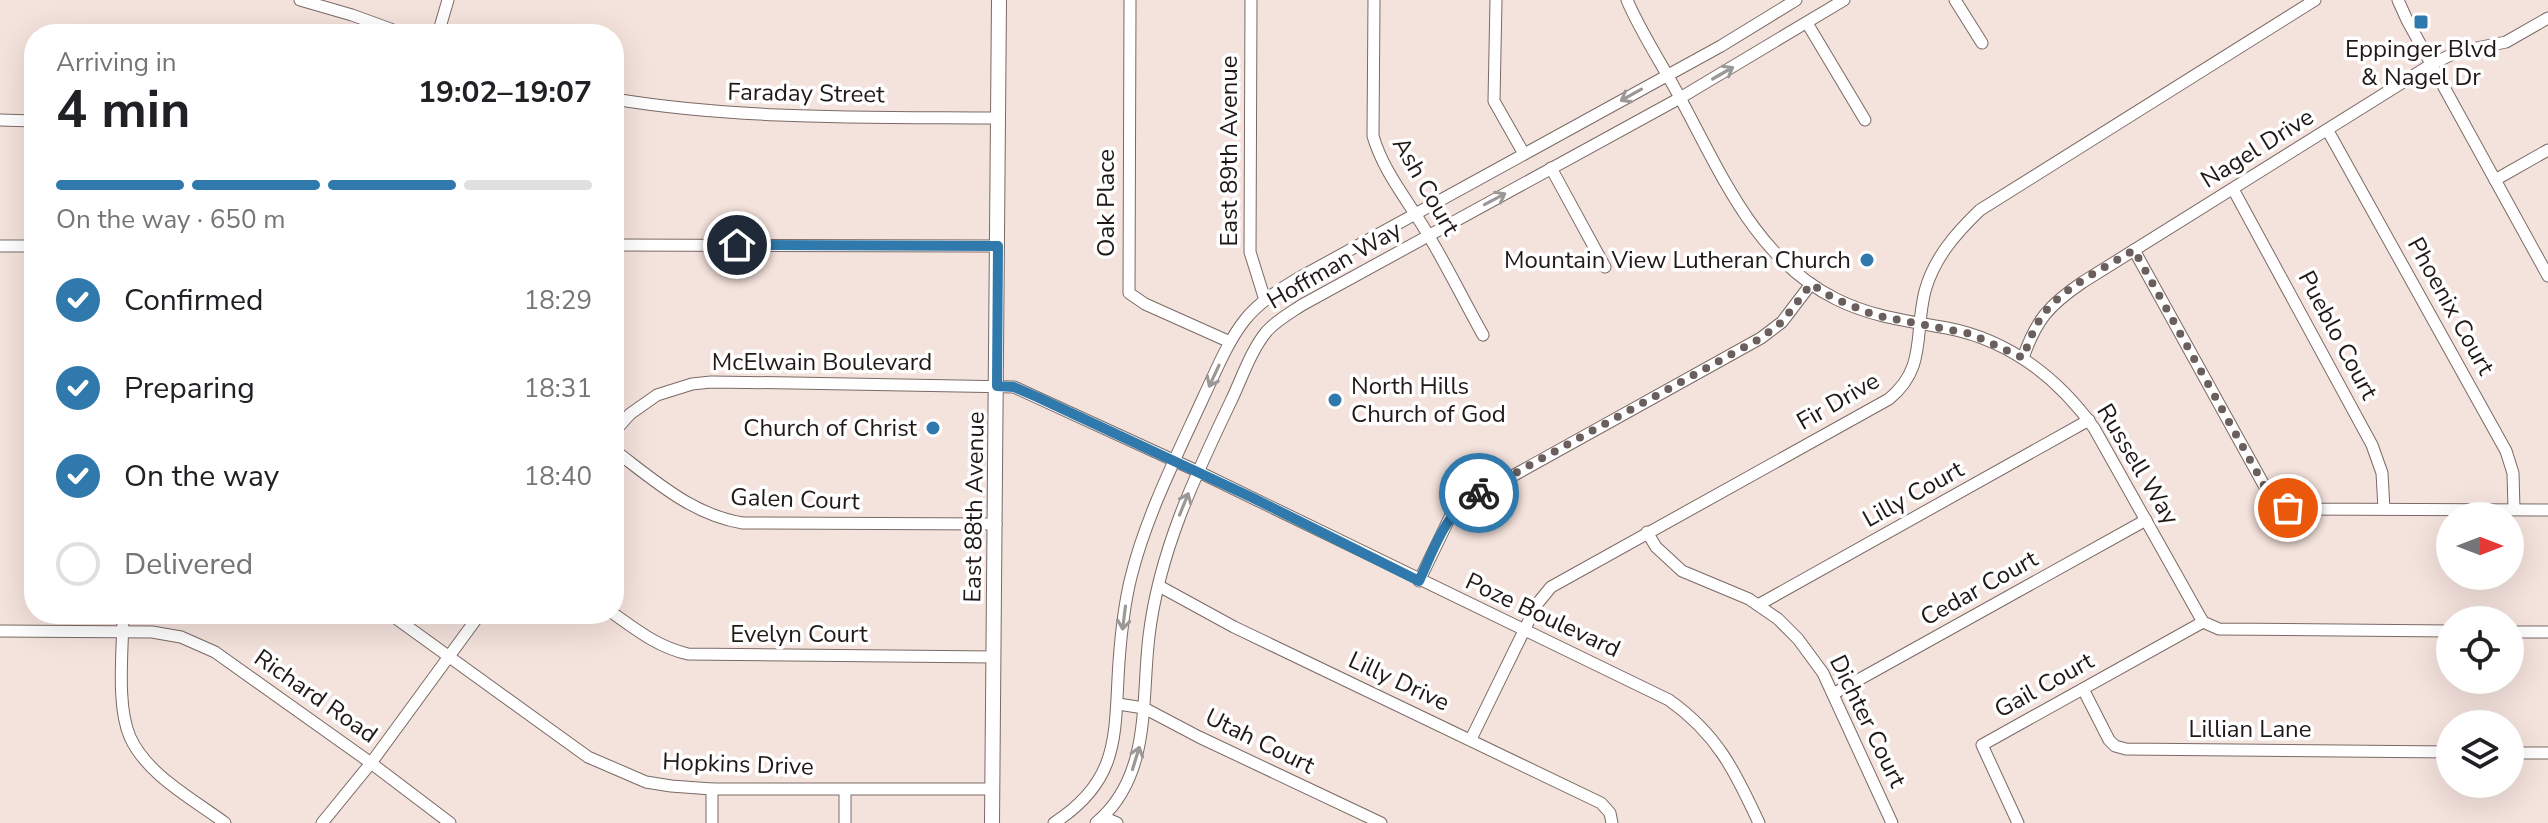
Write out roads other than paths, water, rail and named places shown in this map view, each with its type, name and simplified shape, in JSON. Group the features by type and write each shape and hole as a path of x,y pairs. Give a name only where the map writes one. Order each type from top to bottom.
{"main road":[{"name":"East 88th Avenue","path":"992,823 999,0"}],"street":[{"path":"300,0 373,24"},
{"path":"441,24 448,0"},
{"name":"Oak Place","path":"1130,0 1129,293 1145,304 1230,342"},
{"name":"East 89th Avenue","path":"1251,0 1250,252 1265,300"},
{"name":"Ash Court","path":"1374,0 1373,136 1377,152 1428,235 1483,335"},
{"path":"1496,0 1494,101 1524,154"},
{"name":"Russell Way","path":"1627,0 1749,223 1782,261 1833,298 1863,311 1971,334 2023,358 2054,381 2089,420 2203,622"},
{"name":"Hoffman Way","path":"1054,823 1072,812 1099,781 1109,761 1115,739 1119,662 1131,576 1174,461 1230,342 1245,319 1265,300 1297,279 1721,46 1796,0"},
{"name":"Hoffman Way","path":"1100,820 1124,788 1139,752 1149,637 1174,529 1197,471 1267,331 1302,305 1680,98 1807,23 1828,4 1844,0"},
{"path":"1955,0 1982,43"},
{"name":"Fir Drive","path":"1471,739 1537,604 1551,587 1889,399 1906,384 1913,370 1926,289 1935,265 1954,237 1980,210 2315,0"},
{"path":"2398,0 2548,276"},
{"name":"Nagel Drive","path":"2023,358 2032,334 2052,304 2083,282 2432,64 2457,52 2502,44 2548,18"},
{"path":"1807,23 1865,120"},
{"name":"Faraday Street","path":"624,100 747,114 999,118"},
{"path":"0,120 24,121"},
{"name":"Phoenix Court","path":"2328,131 2506,451 2513,473 2514,502"},
{"path":"2495,180 2548,150"},
{"path":"1551,168 1605,267"},
{"name":"Pueblo Court","path":"2233,189 2372,445 2382,473 2384,509"},
{"path":"624,245 998,246"},
{"path":"0,246 24,246"},
{"path":"2134,250 2265,487 2276,501 2294,509 2436,509"},
{"path":"1419,581 1451,515 1462,504 1761,338 1782,322 1811,284"},
{"name":"McElwain Boulevard","path":"624,421 657,395 702,383 997,386"},
{"name":"Poze Boulevard","path":"997,386 1014,387 1197,471 1654,692 1683,710 1709,734 1728,758 1759,823"},
{"name":"Lilly Court","path":"1758,605 2089,420"},
{"name":"Galen Court","path":"624,457 692,507 728,521 996,524"},
{"path":"2524,509 2548,510"},
{"name":"Cedar Court","path":"1833,694 2146,520"},
{"name":"Dichter Court","path":"1647,532 1663,555 1682,571 1758,605 1798,639 1823,673 1892,823"},
{"name":"Lilly Drive","path":"1159,586 1234,627 1601,803 1610,813 1612,823"},
{"name":"Evelyn Court","path":"624,621 650,640 688,654 994,657"},
{"path":"2203,622 2219,629 2436,631"},
{"name":"Gail Court","path":"2018,823 1982,745 2203,622"},
{"path":"123,624 124,717 132,741 161,776 225,823"},
{"name":"Hopkins Drive","path":"404,624 588,757 646,782 712,789 993,789"},
{"path":"322,823 371,763 473,624"},
{"name":"Richard Road","path":"0,631 167,634 206,647 371,763 450,823"},
{"path":"2524,632 2548,632"},
{"name":"Lillian Lane","path":"2083,689 2109,740 2115,746 2126,749 2436,752"},
{"name":"Utah Court","path":"1118,704 1144,708 1381,823"},
{"path":"2524,753 2548,753"},
{"path":"712,789 712,823"},
{"path":"845,790 845,823"},
{"path":"1100,820 1117,823"}],"place":[{"name":"Eppinger Blvd & Nagel Dr","path":"2421,22"},
{"name":"Mountain View Lutheran Church","path":"1867,260"},
{"name":"North Hills Church of God","path":"1335,400"},
{"name":"Church of Christ","path":"933,428"}]}
